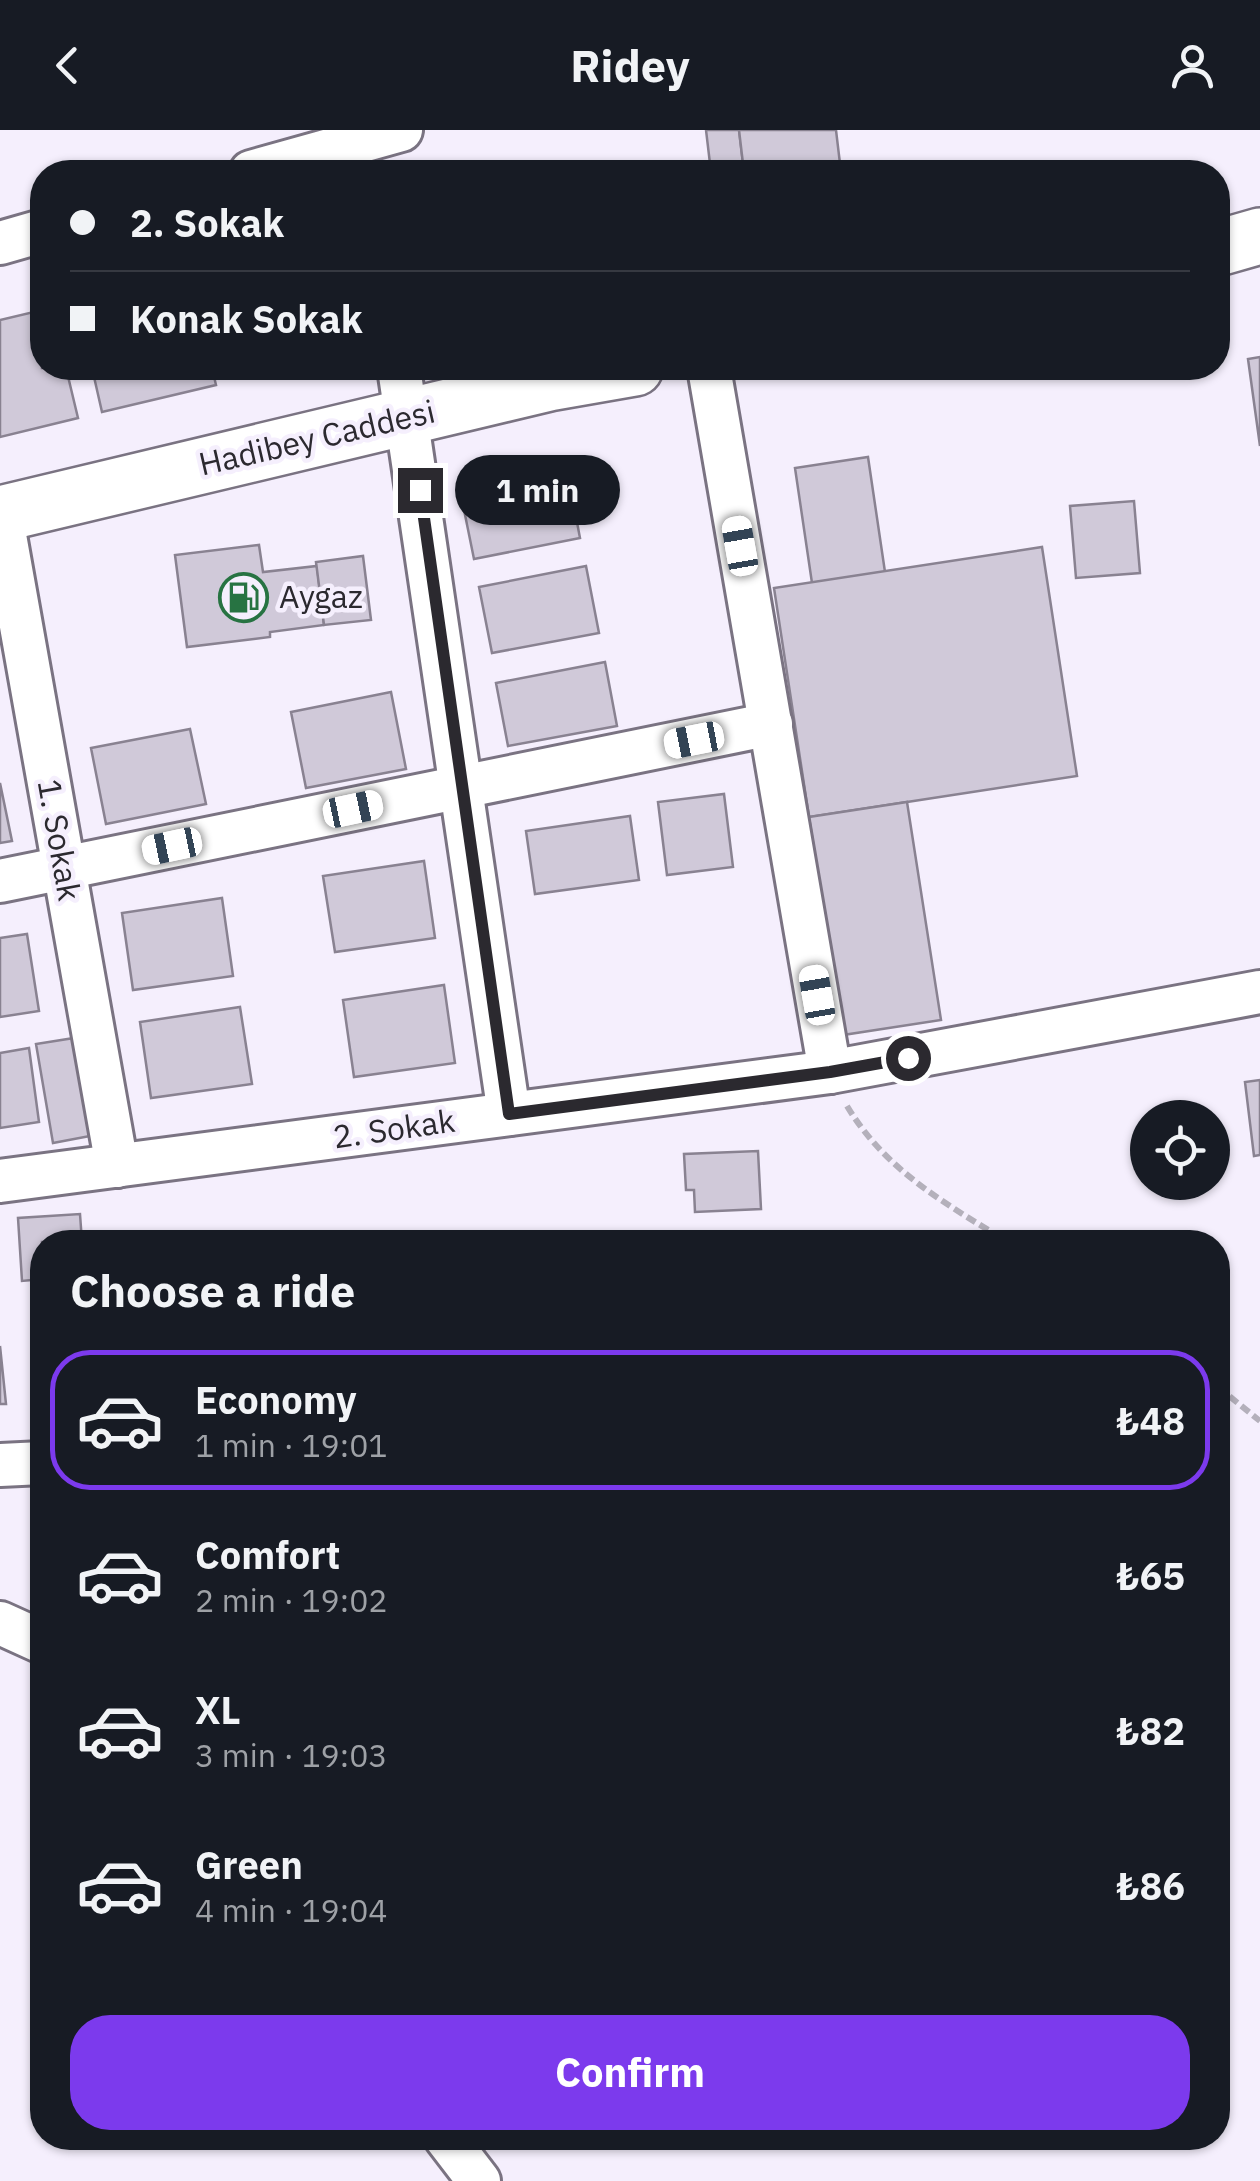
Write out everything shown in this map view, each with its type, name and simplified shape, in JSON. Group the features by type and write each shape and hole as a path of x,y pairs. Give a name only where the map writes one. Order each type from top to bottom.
{"main road":[{"path":"1230,245 1260,236"},
{"path":"1230,263 1260,259"},
{"name":"Hadibey Caddesi","path":"0,514 404,392 520,380"}],"street":[{"path":"358,158 401,130"},
{"path":"0,244 30,235"},
{"path":"711,380 830,1072"},
{"path":"404,392 509,1114"},
{"name":"1. Sokak","path":"0,514 116,1166"},
{"path":"0,880 771,724"},
{"name":"2. Sokak","path":"0,1181 830,1072 1260,992"},
{"path":"0,1465 30,1464"},
{"path":"0,1623 30,1637"},
{"path":"455,2150 478,2181"}],"path":[{"path":"830,1072 858,1125 896,1168 990,1230"},
{"path":"1230,1397 1260,1421"}],"building":[{"path":"706,130 739,130 743,160 710,160"},
{"path":"739,130 836,130 840,160 743,160"},
{"path":"30,313 30,380 69,380 78,418 0,437 0,320"},
{"path":"1260,357 1260,446 1248,359"},
{"path":"95,380 215,380 216,385 102,412"},
{"path":"868,457 885,572 812,583 795,468"},
{"path":"568,475 580,538 474,559 461,495"},
{"path":"1134,501 1140,573 1076,578 1070,506"},
{"path":"259,545 263,572 317,566 324,625 270,632 270,637 187,647 175,555"},
{"path":"1042,547 1077,776 809,817 774,588"},
{"path":"363,556 371,620 324,625 316,562"},
{"path":"586,566 599,633 492,653 479,587"},
{"path":"605,662 617,726 508,746 496,683"},
{"path":"391,692 406,769 306,788 291,712"},
{"path":"190,729 206,804 106,824 91,748"},
{"path":"0,783 12,841 0,843"},
{"path":"724,794 733,867 667,875 658,802"},
{"path":"907,802 941,1020 843,1035 809,817"},
{"path":"630,816 639,880 535,894 526,831"},
{"path":"424,861 435,938 335,952 323,876"},
{"path":"222,898 233,976 133,990 122,913"},
{"path":"27,934 39,1011 0,1017 0,938"},
{"path":"444,985 455,1063 354,1077 343,1000"},
{"path":"240,1007 252,1084 151,1098 140,1022"},
{"path":"74,1038 90,1136 53,1143 36,1044"},
{"path":"29,1048 39,1122 0,1128 0,1053"},
{"path":"1260,1080 1260,1155 1254,1156 1245,1082"},
{"path":"758,1151 761,1209 695,1212 694,1190 686,1190 684,1154"},
{"path":"80,1214 81,1230 30,1230 30,1280 22,1281 18,1218"},
{"path":"0,1346 6,1404 0,1404"}],"place":[{"name":"Aygaz","path":"244,597"}],"route":[{"path":"420,490 509,1114 830,1072 908,1058"}]}
